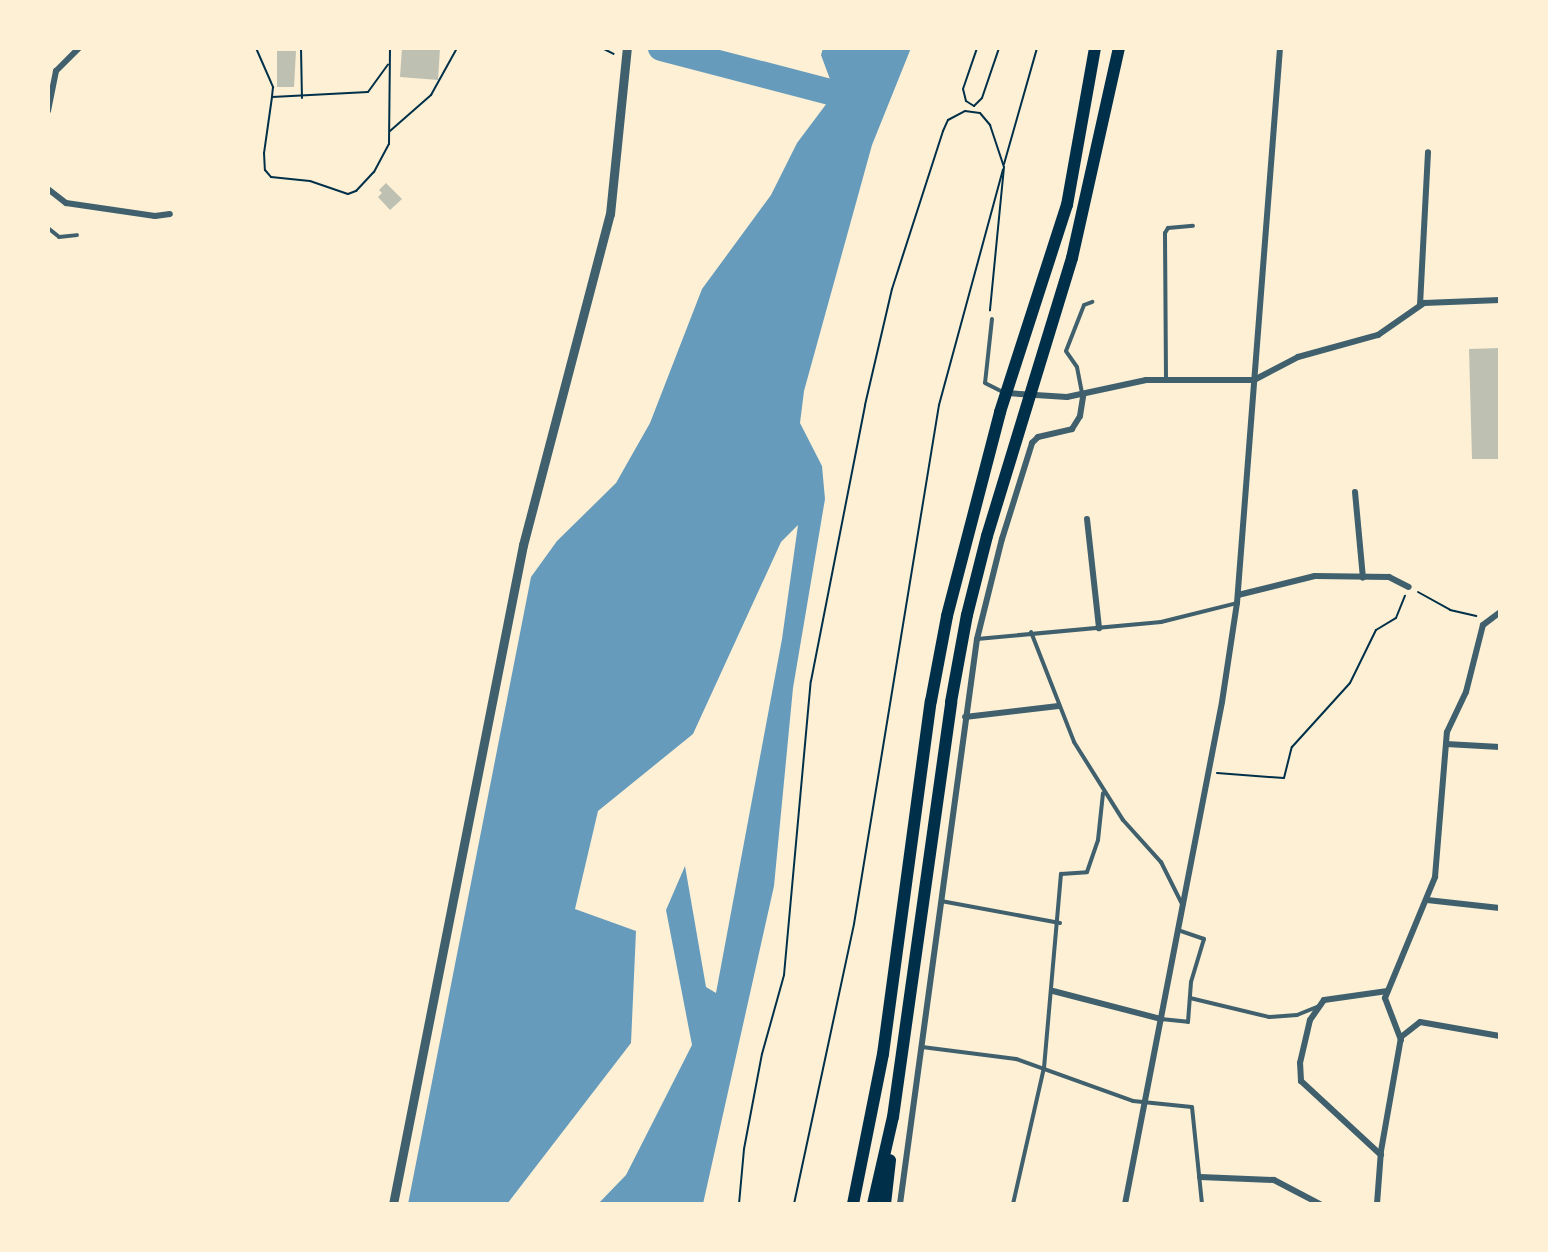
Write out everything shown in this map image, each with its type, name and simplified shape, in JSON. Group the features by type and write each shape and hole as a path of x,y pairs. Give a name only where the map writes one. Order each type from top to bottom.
{"highway":[{"path":"853,1204 884,1054 935,680 964,541 1006,393 1067,205 1095,48"},
{"path":"885,1204 893,1117 951,702 987,536 1031,396 1082,216 1119,48"},
{"path":"873,1204 893,1117"}],"street":[{"path":"48,111 56,71 79,48"},
{"path":"393,1204 523,545 610,214 627,48"},
{"path":"1125,1204 1209,773 1237,603 1281,48"},
{"path":"1420,305 1428,152"},
{"path":"48,189 66,203 155,216 170,214"},
{"path":"1006,393 1031,396 1083,396 1166,378 1254,380 1298,357 1357,344 1378,335 1420,305 1500,300"},
{"path":"900,1204 977,639 1002,539 1032,443 1038,437 1072,429 1080,416 1083,396"},
{"path":"1356,492 1363,578"},
{"path":"1087,519 1099,628"},
{"path":"1238,595 1315,576 1389,577 1409,587"},
{"path":"1377,1204 1381,1155 1401,1040 1385,998 1435,877 1447,732 1466,692 1483,626 1500,612"},
{"path":"965,717 1058,706"},
{"path":"1446,744 1500,747"},
{"path":"1427,900 1500,908"},
{"path":"1053,991 1161,1019"},
{"path":"1381,1155 1300,1080 1303,1043 1317,1007 1334,996 1387,991"},
{"path":"1401,1040 1420,1022 1500,1036"},
{"path":"1200,1177 1274,1180 1320,1204"}],"lane":[{"path":"1166,378 1165,233 1168,228 1193,226"},
{"path":"48,228 59,237 77,235"},
{"path":"1083,396 1077,367 1066,351 1084,305 1092,302"},
{"path":"992,319 985,383 1006,393"},
{"path":"977,639 1031,632 1161,622 1237,603"},
{"path":"1031,632 1058,706 1103,793 1161,862 1183,907"},
{"path":"1013,1204 1044,1068 1060,923 1061,874 1087,872 1098,840 1103,793"},
{"path":"941,901 1060,923"},
{"path":"1161,1019 1188,1022 1194,967 1204,939 1178,930"},
{"path":"1190,998 1269,1017 1297,1016 1317,1007"},
{"path":"922,1047 1006,1058 1044,1068 1060,1077 1146,1102 1192,1107 1202,1204"}],"path":[{"path":"256,48 273,87 264,153 265,170 271,177 310,182 348,194 356,191 385,156 390,131 390,48"},
{"path":"302,48 302,98"},
{"path":"390,131 431,95 457,48"},
{"path":"602,48 616,55"},
{"path":"974,106 966,101 963,88 977,48"},
{"path":"992,319 989,308 1004,167 990,125 974,110 974,106 982,98 999,48"},
{"path":"794,1204 854,924 939,405 1037,48"},
{"path":"272,97 302,98 368,92 389,63"},
{"path":"739,1204 744,1149 762,1054 784,975 811,681 869,385 892,289 942,131 955,114 974,110"},
{"path":"1209,773 1284,778 1292,747 1350,683 1376,630 1396,618 1409,587 1450,610 1489,620"}],"water":[{"path":"823,48 911,48 872,145 804,391 800,423 822,466 825,499 793,688 774,886 703,1204 598,1204 626,1175 692,1045 666,910 685,866 706,987 716,993 782,639 798,525 781,542 693,734 598,811 575,909 636,931 631,1043 507,1204 408,1204 531,577 557,541 616,483 650,423 702,289 771,195 797,143 830,99 831,82 821,55"}],"building":[{"path":"402,48 440,48 438,80 400,77"},
{"path":"277,51 296,51 294,87 277,87"},
{"path":"386,183 402,199 390,210 378,197 382,193 379,190"},
{"path":"1500,348 1500,459 1472,459 1469,349"}],"waterway":[{"path":"661,48 834,93 863,105"}]}
